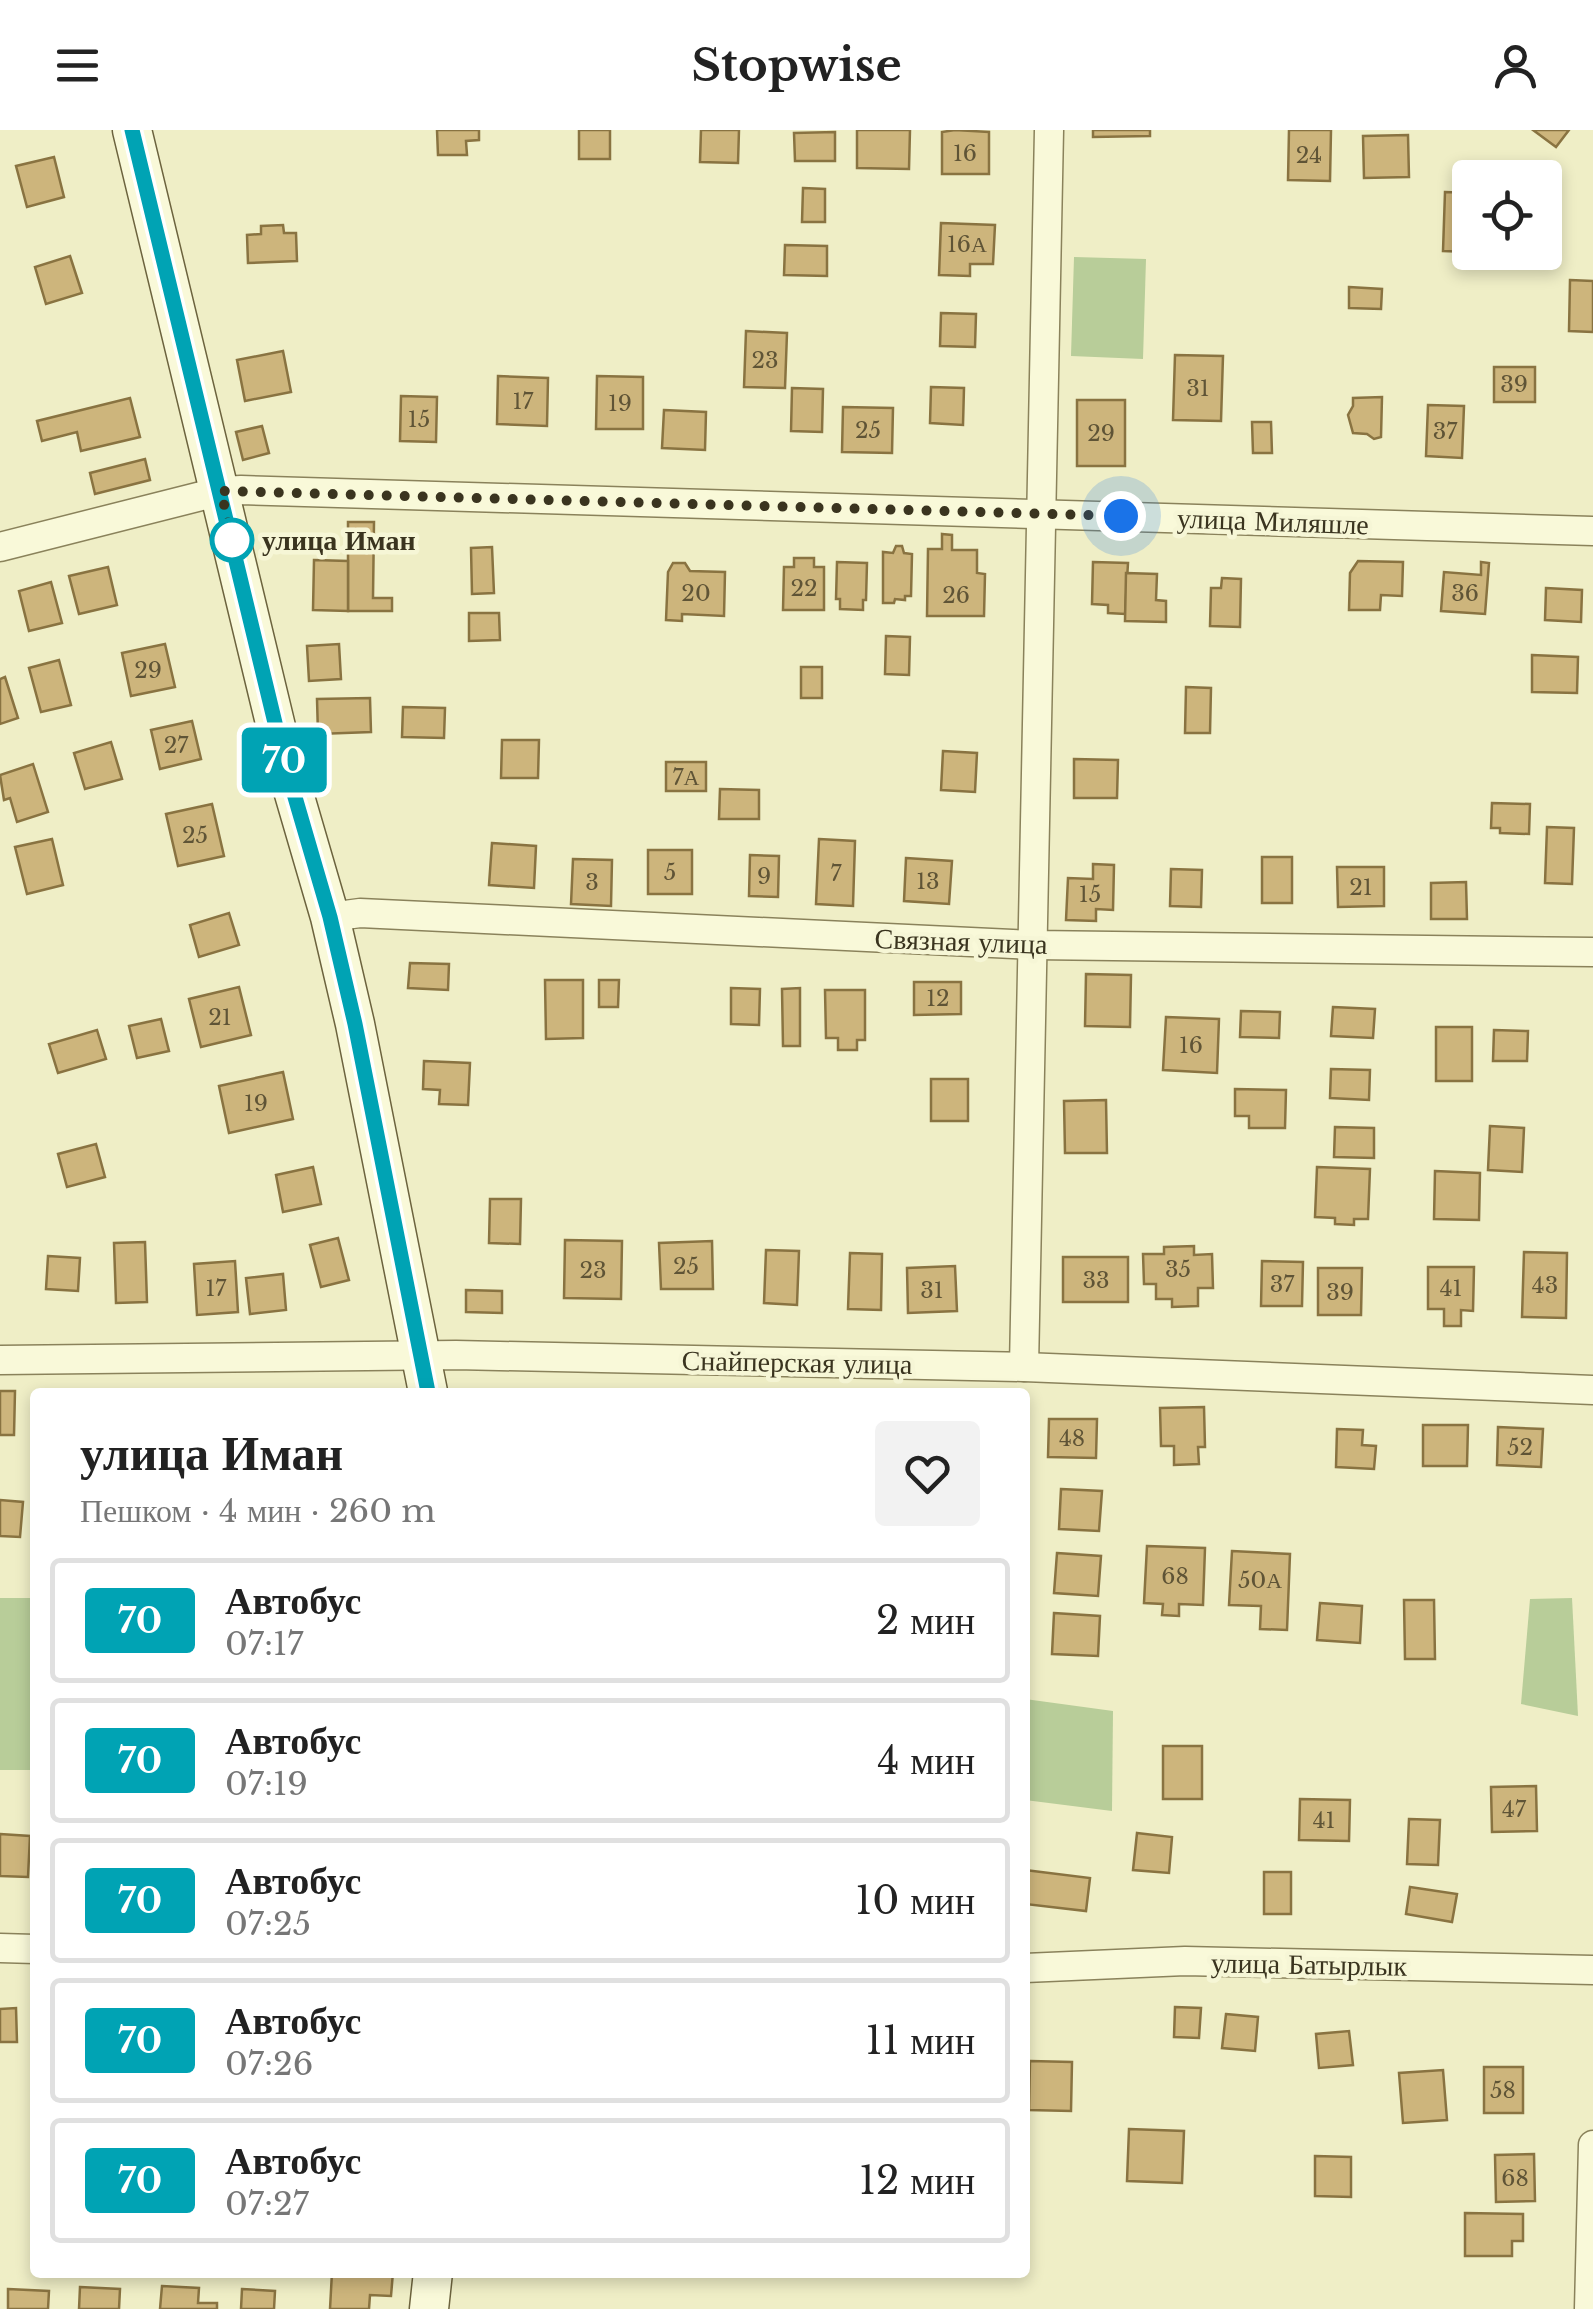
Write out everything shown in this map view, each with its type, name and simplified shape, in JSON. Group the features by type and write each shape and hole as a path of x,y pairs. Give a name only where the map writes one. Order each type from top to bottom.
{"street":[{"path":"132,130 283,756 330,917 427,1388"},
{"path":"1024,1367 1048,130"},
{"name":"улица Миляшле","path":"0,547 221,491 1593,530"},
{"name":"Связная улица","path":"330,917 360,913 1034,945 1593,952"},
{"name":"Снайперская улица","path":"0,1360 419,1354 1024,1367 1593,1390"},
{"path":"0,1948 30,1949"},
{"name":"улица Батырлык","path":"1030,1968 1184,1962 1593,1970"},
{"path":"1589,2309 1593,2145"},
{"path":"429,2309 432,2278"}],"green space":[{"path":"1074,257 1146,259 1143,359 1071,356"},
{"path":"0,1598 30,1598 30,1770 0,1770"},
{"path":"1572,1598 1578,1716 1521,1704 1530,1599"},
{"path":"1030,1700 1113,1711 1112,1811 1030,1801"}],"building":[{"path":"437,130 479,130 479,140 466,141 467,155 438,155"},
{"path":"579,130 610,130 610,159 579,159"},
{"path":"701,130 739,130 738,163 700,162"},
{"path":"857,130 910,130 909,169 857,168"},
{"path":"1093,130 1150,130 1150,136 1093,137"},
{"path":"1289,130 1331,130 1330,181 1288,180"},
{"path":"1533,130 1569,130 1556,147"},
{"path":"835,132 835,161 795,161 794,133"},
{"path":"942,132 989,132 989,174 942,174"},
{"path":"1408,135 1409,177 1364,178 1363,136"},
{"path":"54,157 64,197 27,207 16,166"},
{"path":"803,188 825,189 825,222 802,222"},
{"path":"1445,192 1452,192 1452,251 1443,251"},
{"path":"941,223 995,225 993,264 970,264 970,276 939,275"},
{"path":"283,225 284,233 296,233 297,261 248,263 247,235 261,234 261,226"},
{"path":"785,245 827,246 827,276 784,275"},
{"path":"70,256 82,293 46,304 35,267"},
{"path":"1570,280 1593,281 1593,332 1569,331"},
{"path":"1349,287 1382,289 1381,309 1349,308"},
{"path":"941,313 976,314 975,347 940,346"},
{"path":"746,331 787,333 785,388 744,387"},
{"path":"283,351 291,392 245,401 237,360"},
{"path":"1175,355 1223,356 1221,421 1173,420"},
{"path":"1494,367 1535,367 1535,402 1494,402"},
{"path":"498,376 548,378 547,426 497,424"},
{"path":"597,376 643,377 643,429 596,429"},
{"path":"931,387 964,388 963,425 930,423"},
{"path":"792,388 823,389 822,432 791,431"},
{"path":"401,396 437,397 436,442 400,441"},
{"path":"1382,397 1381,437 1353,433 1348,415 1353,398"},
{"path":"130,398 140,437 81,451 77,432 42,441 37,421"},
{"path":"1077,400 1125,400 1125,466 1077,466"},
{"path":"1428,405 1464,406 1462,458 1426,456"},
{"path":"843,407 893,408 892,453 842,452"},
{"path":"664,410 706,412 705,450 662,448"},
{"path":"1252,422 1271,422 1272,453 1253,453"},
{"path":"262,426 269,453 243,460 236,432"},
{"path":"145,459 150,480 95,494 90,473"},
{"path":"348,522 374,522 373,598 392,598 392,611 348,611"},
{"path":"942,534 952,535 952,550 977,550 977,573 985,574 984,616 927,616 928,549 942,549"},
{"path":"896,546 912,554 911,596 883,603 883,552 893,553"},
{"path":"492,547 494,593 472,594 471,548"},
{"path":"794,558 814,558 814,567 824,567 824,610 783,610 784,567 794,567"},
{"path":"314,560 348,561 348,611 313,610"},
{"path":"1358,561 1403,562 1402,596 1381,595 1380,610 1349,610 1350,573"},
{"path":"837,562 867,563 863,610 840,609 840,599 836,599"},
{"path":"1093,562 1128,563 1125,614 1108,613 1108,605 1092,604"},
{"path":"1481,562 1489,563 1485,614 1441,611 1444,572 1481,575"},
{"path":"673,563 685,563 690,571 725,572 724,616 682,614 682,621 666,620 668,572"},
{"path":"108,567 117,605 79,614 69,576"},
{"path":"1126,573 1157,574 1156,600 1166,601 1166,622 1125,621"},
{"path":"1222,578 1241,579 1240,627 1210,626 1211,588 1221,588"},
{"path":"51,582 62,623 29,631 19,591"},
{"path":"1546,588 1582,590 1581,622 1545,620"},
{"path":"469,613 499,613 500,640 469,641"},
{"path":"886,636 910,637 909,675 885,674"},
{"path":"165,644 175,687 131,696 122,653"},
{"path":"339,644 341,679 309,681 307,646"},
{"path":"1532,655 1578,657 1577,693 1532,692"},
{"path":"59,660 71,705 41,712 29,668"},
{"path":"801,667 822,667 822,698 801,698"},
{"path":"5,677 18,718 0,724 0,679"},
{"path":"1186,687 1211,688 1210,733 1185,733"},
{"path":"370,698 371,732 318,734 317,699"},
{"path":"403,707 445,708 444,738 402,737"},
{"path":"192,721 201,759 160,769 151,730"},
{"path":"502,740 539,740 538,778 501,778"},
{"path":"111,742 122,779 85,789 74,753"},
{"path":"943,751 977,753 975,792 941,790"},
{"path":"1074,759 1118,760 1117,798 1074,798"},
{"path":"666,762 706,762 706,791 666,791"},
{"path":"33,764 48,812 17,822 10,798 4,800 0,775"},
{"path":"720,789 759,790 759,819 719,819"},
{"path":"1492,803 1530,804 1529,834 1500,833 1500,828 1491,828"},
{"path":"212,804 224,856 178,866 166,814"},
{"path":"1547,827 1574,828 1572,884 1545,883"},
{"path":"52,839 63,885 27,894 15,847"},
{"path":"819,839 855,841 853,906 816,904"},
{"path":"492,843 536,846 534,888 489,885"},
{"path":"648,850 692,850 692,894 648,894"},
{"path":"750,855 779,856 778,897 749,896"},
{"path":"1262,857 1292,857 1292,903 1262,903"},
{"path":"906,858 952,861 949,904 904,901"},
{"path":"573,859 612,860 611,906 571,904"},
{"path":"1093,864 1114,865 1113,910 1096,909 1096,921 1066,920 1068,878 1093,879"},
{"path":"1337,867 1384,867 1384,906 1338,907"},
{"path":"1171,869 1202,870 1201,907 1170,906"},
{"path":"1466,882 1467,919 1431,919 1431,883"},
{"path":"229,913 239,945 199,957 190,925"},
{"path":"410,963 449,964 448,990 408,988"},
{"path":"1086,974 1131,975 1130,1027 1085,1026"},
{"path":"545,980 583,980 583,1038 546,1039"},
{"path":"599,980 619,980 618,1007 599,1007"},
{"path":"914,982 961,982 961,1014 914,1015"},
{"path":"239,987 251,1035 201,1047 189,999"},
{"path":"731,988 760,989 759,1025 731,1024"},
{"path":"800,988 800,1046 783,1046 782,989"},
{"path":"825,990 865,990 865,1040 857,1040 857,1050 838,1050 838,1038 826,1038"},
{"path":"1333,1007 1375,1009 1373,1038 1331,1036"},
{"path":"1241,1011 1280,1012 1279,1038 1240,1037"},
{"path":"1166,1017 1219,1019 1217,1073 1163,1070"},
{"path":"161,1019 169,1051 137,1058 129,1026"},
{"path":"1436,1027 1472,1027 1472,1081 1436,1081"},
{"path":"97,1030 106,1059 58,1073 49,1044"},
{"path":"1494,1030 1528,1031 1527,1061 1493,1061"},
{"path":"424,1061 470,1063 468,1105 439,1104 440,1090 423,1089"},
{"path":"1331,1069 1370,1070 1369,1100 1330,1098"},
{"path":"283,1072 293,1119 229,1133 219,1086"},
{"path":"931,1079 968,1079 968,1121 931,1121"},
{"path":"1235,1089 1286,1090 1285,1128 1249,1128 1249,1116 1235,1116"},
{"path":"1106,1100 1107,1153 1065,1153 1064,1101"},
{"path":"1490,1126 1524,1128 1522,1172 1488,1170"},
{"path":"1335,1127 1374,1128 1374,1158 1334,1157"},
{"path":"96,1144 105,1177 67,1187 58,1154"},
{"path":"313,1167 321,1204 283,1212 276,1175"},
{"path":"1317,1167 1370,1169 1368,1219 1354,1219 1354,1225 1335,1224 1335,1218 1315,1217"},
{"path":"1435,1171 1480,1173 1479,1220 1434,1219"},
{"path":"490,1199 521,1199 520,1244 489,1243"},
{"path":"338,1238 349,1280 321,1287 310,1245"},
{"path":"565,1240 622,1241 621,1299 564,1298"},
{"path":"712,1241 713,1289 661,1289 659,1243"},
{"path":"145,1242 147,1302 116,1303 114,1243"},
{"path":"1194,1246 1194,1255 1212,1254 1213,1288 1198,1288 1198,1306 1172,1307 1172,1299 1156,1299 1156,1284 1144,1284 1143,1254 1164,1254 1164,1247"},
{"path":"766,1250 799,1251 797,1305 764,1303"},
{"path":"1524,1252 1567,1253 1566,1318 1522,1317"},
{"path":"850,1253 882,1254 881,1310 848,1309"},
{"path":"48,1256 80,1258 78,1291 46,1289"},
{"path":"1063,1257 1128,1257 1128,1302 1063,1302"},
{"path":"235,1261 238,1312 197,1315 194,1264"},
{"path":"1262,1261 1303,1262 1302,1306 1261,1306"},
{"path":"955,1266 957,1311 908,1313 907,1268"},
{"path":"1428,1267 1474,1267 1473,1311 1461,1310 1461,1326 1444,1326 1444,1309 1428,1309"},
{"path":"1318,1268 1362,1268 1361,1315 1318,1315"},
{"path":"283,1274 286,1310 250,1314 246,1278"},
{"path":"466,1290 502,1291 502,1313 466,1312"},
{"path":"0,1391 15,1391 14,1435 0,1435"},
{"path":"1204,1407 1205,1447 1198,1447 1199,1464 1174,1465 1174,1446 1161,1446 1160,1408"},
{"path":"1049,1419 1097,1419 1096,1458 1048,1457"},
{"path":"1423,1425 1468,1425 1467,1466 1423,1466"},
{"path":"1498,1427 1543,1429 1541,1467 1497,1465"},
{"path":"1337,1429 1363,1430 1362,1445 1376,1446 1374,1469 1336,1467"},
{"path":"1061,1489 1102,1491 1099,1531 1059,1529"},
{"path":"0,1500 23,1502 20,1537 0,1536"},
{"path":"1147,1546 1205,1548 1203,1605 1179,1604 1179,1616 1162,1615 1163,1604 1144,1603"},
{"path":"1232,1551 1290,1554 1287,1630 1260,1629 1261,1606 1229,1605"},
{"path":"1057,1553 1101,1556 1098,1596 1054,1593"},
{"path":"1404,1600 1434,1600 1435,1659 1405,1659"},
{"path":"1320,1603 1362,1606 1360,1643 1317,1640"},
{"path":"1054,1613 1100,1616 1098,1656 1052,1654"},
{"path":"1163,1746 1202,1746 1202,1799 1163,1799"},
{"path":"1536,1786 1537,1831 1492,1832 1491,1787"},
{"path":"1300,1799 1350,1800 1349,1841 1299,1840"},
{"path":"1409,1819 1440,1820 1438,1865 1407,1864"},
{"path":"1137,1833 1172,1837 1169,1873 1133,1870"},
{"path":"0,1834 30,1836 28,1877 0,1876"},
{"path":"1030,1871 1090,1878 1086,1911 1030,1905"},
{"path":"1264,1872 1291,1872 1291,1914 1264,1914"},
{"path":"1410,1887 1457,1894 1452,1922 1406,1914"},
{"path":"1175,2007 1201,2008 1199,2038 1174,2037"},
{"path":"16,2008 17,2042 0,2042 0,2009"},
{"path":"1226,2014 1258,2017 1255,2051 1222,2048"},
{"path":"1349,2031 1353,2065 1319,2068 1316,2034"},
{"path":"1030,2061 1072,2062 1071,2111 1030,2110"},
{"path":"1484,2067 1523,2067 1523,2113 1484,2113"},
{"path":"1443,2070 1447,2120 1403,2123 1399,2073"},
{"path":"1129,2129 1184,2131 1182,2183 1127,2181"},
{"path":"1534,2154 1535,2201 1496,2202 1495,2155"},
{"path":"1315,2156 1351,2157 1351,2197 1315,2196"},
{"path":"1465,2213 1523,2214 1523,2241 1512,2241 1512,2256 1465,2256"},
{"path":"332,2278 392,2278 391,2296 370,2295 369,2309 330,2309"},
{"path":"162,2286 199,2288 198,2303 217,2303 217,2309 160,2309"},
{"path":"80,2287 120,2289 119,2309 79,2309"},
{"path":"8,2289 49,2291 48,2309 8,2309"},
{"path":"242,2289 275,2291 274,2309 241,2309"}],"bus line":[{"name":"70","path":"132,130 283,756 330,917 427,1388"}],"place":[{"name":"улица Иман","path":"232,540"}],"route":[{"path":"232,540 221,491 1121,516"}]}
